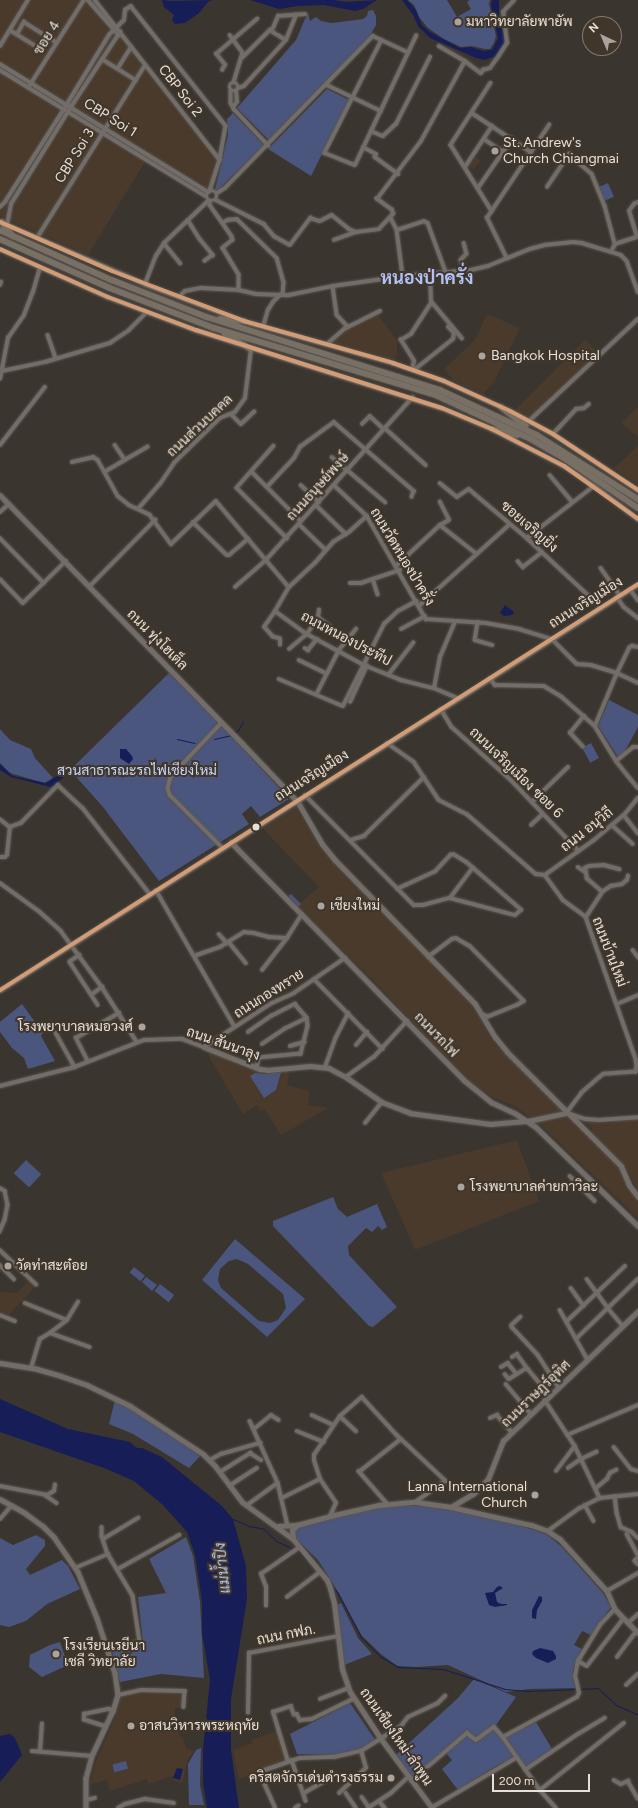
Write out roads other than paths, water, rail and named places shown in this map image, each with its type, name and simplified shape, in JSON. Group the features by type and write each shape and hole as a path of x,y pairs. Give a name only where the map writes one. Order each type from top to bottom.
{"highway":[{"path":"3,223 15,237"},
{"path":"0,230 112,280 208,317 440,390 537,435"},
{"path":"0,239 117,291 214,328 436,395 531,439 572,463 638,508"},
{"path":"208,317 244,321"},
{"path":"214,328 251,349"},
{"path":"501,407 537,435 638,499"},
{"path":"492,429 531,439"}],"main road":[{"path":"3,223 144,284 244,321 413,370 444,381 501,407 553,434 638,490"},
{"path":"0,249 40,268 148,312 251,349 413,397 492,429 555,462 594,486 638,519"},
{"name":"ถนนเจริญเมือง","path":"0,990 638,584"},
{"path":"300,807 304,796"},
{"path":"296,801 322,844 335,860 428,957 471,999 483,1015 495,1037 507,1052 621,1166 629,1184 638,1197"},
{"path":"290,805 300,807"},
{"name":"ถนนเชียงใหม่-ลำพูน","path":"0,1363 31,1368 87,1385 124,1403 180,1437 210,1460 246,1506 278,1526 293,1539 298,1548 320,1572 330,1588 334,1603 342,1669 348,1688 381,1739 431,1808"}],"street":[{"path":"0,46 28,0"},
{"name":"ซอย 4","path":"30,85 84,0"},
{"name":"CBP Soi 2","path":"88,0 115,28 146,65 220,160"},
{"name":"CBP Soi 2","path":"95,0 115,28"},
{"path":"438,46 465,60 481,73 483,70 490,68 507,43 503,12 514,0"},
{"path":"0,206 5,202 115,28 124,20 125,10 130,6 226,126 220,160 208,193 210,205 233,240 223,248 239,275 239,290"},
{"path":"273,28 278,16 304,14"},
{"path":"231,91 237,90 244,86 286,40 296,15"},
{"path":"222,70 225,65 216,54 257,19"},
{"path":"17,34 24,22 57,43"},
{"path":"10,30 40,48 47,36"},
{"path":"242,58 245,57 270,30 286,40"},
{"path":"3,223 12,204 68,111 120,34"},
{"path":"230,35 243,53 234,83 230,86 231,103 234,106 234,109 268,145"},
{"path":"216,200 217,193 225,188 268,145 373,36 408,52"},
{"path":"382,40 325,153 355,165 416,36"},
{"path":"118,68 131,47"},
{"path":"371,131 383,136 396,124 430,57"},
{"path":"102,59 136,80"},
{"path":"334,240 356,232 379,229 391,218 393,214 392,210 377,199 398,174 421,140 465,60"},
{"name":"CBP Soi 1","path":"0,64 64,109 103,133 208,193 217,193"},
{"name":"CBP Soi 3","path":"37,238 146,65"},
{"name":"CBP Soi 1","path":"0,70 39,88 106,128 167,169"},
{"path":"234,83 237,90 236,102 234,106"},
{"path":"491,83 451,145 492,211"},
{"path":"39,88 42,84"},
{"path":"326,85 381,111"},
{"path":"472,113 531,152"},
{"path":"507,259 487,218 549,125"},
{"path":"465,167 492,126"},
{"path":"484,139 503,152"},
{"path":"478,188 512,139"},
{"path":"363,147 376,154 375,157 398,174"},
{"path":"547,187 569,154 592,174 605,206 614,244 611,252"},
{"path":"144,284 156,256 164,243 209,201 216,200 264,224 274,236 290,245 310,218 320,221 332,215 349,229 356,232"},
{"path":"5,202 12,204"},
{"path":"614,244 638,236 629,211 634,204 638,202"},
{"path":"391,218 397,230 403,276"},
{"path":"222,223 228,220 237,219 277,258 284,282 282,295 273,302 268,310 263,327"},
{"path":"188,220 200,239 213,255 205,261"},
{"path":"397,230 424,221 428,223 446,272"},
{"path":"179,297 185,291 200,288 239,290 256,294 298,294 333,286 403,276 465,271 488,266 530,249 564,242 582,242 621,255 627,261 638,292"},
{"path":"164,243 180,263"},
{"path":"464,243 466,254 461,260 465,271"},
{"path":"0,379 8,338 24,315 40,268"},
{"path":"430,273 432,302 462,338"},
{"path":"333,286 337,315 348,327"},
{"path":"413,370 414,361 401,340 411,334 432,302"},
{"path":"2,371 110,343 129,330 148,312"},
{"path":"326,345 348,327 380,312"},
{"path":"529,421 638,319"},
{"path":"413,370 453,339 454,333 448,327"},
{"path":"48,335 56,358"},
{"name":"ถนนส่วนบคคล","path":"138,509 160,484 174,463 220,418 234,412 245,398 251,349"},
{"path":"0,445 45,387"},
{"name":"ถนนธนุษย์พงษ์","path":"235,587 266,560 287,538 413,397"},
{"path":"553,434 576,409 583,409 589,404"},
{"path":"231,414 241,424 254,412"},
{"path":"362,424 370,416 426,465"},
{"path":"267,487 294,458 300,447 334,422 414,491 412,497"},
{"path":"115,445 125,460"},
{"path":"106,472 147,446"},
{"path":"274,446 237,488 287,538"},
{"path":"72,462 93,457 101,463 118,496 124,502 150,515 156,520 171,544 216,501 288,587"},
{"path":"332,457 385,502"},
{"path":"252,472 326,550"},
{"path":"550,475 573,502"},
{"name":"ซอยเจริญยิ่ง","path":"440,483 457,498 469,489 527,538 601,607"},
{"path":"301,485 346,534"},
{"name":"ถนนวัดหนองป่าครั่ง","path":"334,485 368,517 400,570 425,616 429,620 478,622 519,629 552,639"},
{"path":"527,538 594,486"},
{"name":"ถนน ทุ่งโฮเต็ล","path":"0,495 236,736 296,801"},
{"path":"397,565 449,518 440,502"},
{"path":"0,512 9,504"},
{"path":"280,645 280,639 272,637 264,627 275,612 288,587 333,542 368,517"},
{"path":"90,586 156,520"},
{"path":"193,522 227,555 229,555 248,539"},
{"path":"420,606 510,524"},
{"path":"440,525 477,554"},
{"path":"0,538 44,583"},
{"path":"518,561 523,567 542,552"},
{"path":"1,581 23,603 66,561"},
{"path":"601,568 624,607 638,618"},
{"path":"350,584 361,583 400,570"},
{"path":"373,579 378,594"},
{"path":"0,586 1,581"},
{"path":"630,589 638,600"},
{"path":"350,702 384,624 398,611 417,601"},
{"path":"289,649 307,634 318,617 320,610"},
{"name":"ถนนหนองประทีป","path":"275,612 307,634 365,665 401,680 434,688 458,698"},
{"path":"401,629 425,616"},
{"path":"318,617 330,626"},
{"path":"434,688 440,657 455,622"},
{"path":"478,622 476,640 492,645"},
{"path":"316,695 339,650 356,629"},
{"path":"342,634 348,638"},
{"path":"305,648 308,650 317,639"},
{"path":"552,639 574,663 592,665 617,673 638,683"},
{"path":"388,675 414,643"},
{"path":"594,726 629,648 632,646 638,647"},
{"path":"299,660 326,673"},
{"path":"279,679 343,706 365,665"},
{"path":"490,678 495,685 548,688 562,697 594,726 616,761 638,788"},
{"name":"ถนนเจริญเมือง ซอย 6","path":"441,709 452,727 488,757 579,851"},
{"path":"582,747 570,733 584,716"},
{"path":"222,723 171,776 168,788 170,795 223,848"},
{"path":"387,743 410,758 440,800 468,814 536,874 545,875"},
{"path":"616,761 633,748 638,747"},
{"path":"532,802 568,767"},
{"path":"350,840 364,836 424,776"},
{"path":"10,827 21,823 58,785 83,808 150,894"},
{"path":"304,796 414,905 423,905 450,898 515,915 521,910 473,868 454,855 451,855 435,872 398,888"},
{"name":"ถนน อนุวิถี","path":"545,875 612,825 624,815 638,798"},
{"path":"532,825 543,814"},
{"path":"624,815 638,833"},
{"path":"0,819 10,827"},
{"path":"612,825 633,844"},
{"path":"0,857 5,857 7,855 10,827"},
{"name":"ถนนรถไฟ","path":"231,842 479,1094 528,1121 638,1226"},
{"path":"584,872 588,866 604,865 619,869"},
{"path":"578,867 584,872 587,879 602,892"},
{"path":"450,898 473,868"},
{"name":"ถนนบ้านใหม่","path":"545,875 563,900 586,917 638,1067 636,1072 604,1074 582,1093 567,1113"},
{"path":"586,917 602,892 611,886 625,882 628,876"},
{"path":"0,888 1,883 54,923 80,955 120,1013 137,1042"},
{"path":"156,890 235,1027"},
{"path":"262,970 287,938 302,914"},
{"path":"194,956 213,951 239,935 249,932 269,937 287,938"},
{"path":"219,934 246,963"},
{"path":"428,957 452,939 456,938 470,946 524,1001 518,1005 488,1017 483,1015"},
{"path":"633,950 638,957"},
{"path":"80,955 70,962 98,1005"},
{"name":"ถนนกองทราย","path":"204,1047 272,1003 294,993 345,958"},
{"path":"314,979 383,1049"},
{"path":"91,995 102,987"},
{"path":"616,1004 638,995"},
{"path":"248,1032 271,1016 295,1004 306,1018 308,1026 301,1054 259,1058 257,1068"},
{"path":"88,1062 76,1038 120,1013"},
{"path":"325,1067 334,1039 348,1013"},
{"path":"262,1044 284,1029 306,1018"},
{"path":"346,1077 362,1067 383,1049 407,1021"},
{"path":"356,1046 367,1032"},
{"path":"56,1033 75,1067"},
{"name":"ถนน สันนาลุง","path":"0,1086 75,1067 137,1042 150,1039 182,1039 257,1068 268,1070 297,1066 325,1067 346,1077 382,1102 410,1113 490,1124 528,1121 567,1113"},
{"path":"290,1046 304,1042"},
{"path":"365,1123 382,1102"},
{"path":"567,1113 586,1119 599,1120 638,1117"},
{"path":"570,1176 595,1201"},
{"path":"0,1188 5,1191 8,1206 5,1220 0,1232"},
{"path":"0,1250 36,1284"},
{"path":"0,1265 14,1279"},
{"path":"566,1322 625,1266"},
{"path":"587,1279 623,1326"},
{"path":"576,1339 638,1279"},
{"path":"571,1288 584,1306"},
{"path":"31,1368 40,1339 67,1320 78,1302"},
{"path":"25,1304 67,1320"},
{"path":"560,1310 588,1360"},
{"name":"ถนนราษฎร์อุทิศ","path":"452,1507 473,1494 488,1479 503,1441 638,1311"},
{"path":"0,1315 15,1321"},
{"path":"522,1317 512,1325 512,1327 538,1355 559,1387"},
{"path":"50,1333 90,1347"},
{"path":"512,1357 517,1354 550,1395"},
{"path":"501,1367 508,1363 517,1374"},
{"path":"505,1374 509,1379 528,1368"},
{"path":"506,1384 531,1414"},
{"path":"330,1516 336,1502 320,1478 314,1458 333,1425 340,1416 362,1397 401,1439 446,1481 416,1502"},
{"path":"545,1400 566,1435 575,1446 600,1498"},
{"path":"566,1435 638,1405"},
{"path":"254,1429 271,1415 279,1420"},
{"path":"312,1415 333,1425"},
{"path":"490,1418 497,1415 512,1432"},
{"path":"340,1416 356,1431"},
{"path":"250,1421 278,1483 288,1526"},
{"path":"297,1431 324,1442"},
{"path":"387,1504 359,1472 401,1439"},
{"path":"210,1460 221,1454 260,1442"},
{"path":"556,1471 575,1446"},
{"path":"614,1447 631,1469 638,1471"},
{"path":"568,1468 581,1459 596,1452"},
{"path":"220,1472 250,1453 261,1460"},
{"path":"230,1486 257,1468"},
{"path":"595,1489 607,1478 610,1473 616,1470"},
{"path":"282,1498 320,1478"},
{"path":"246,1506 278,1483"},
{"path":"0,1486 44,1494 53,1493 55,1484"},
{"path":"44,1494 57,1503"},
{"path":"548,1531 585,1505 600,1498 638,1494"},
{"path":"615,1496 621,1527 632,1532 638,1538"},
{"path":"0,1499 12,1505 43,1526 54,1537 75,1568 90,1600 108,1650 118,1685 118,1695 114,1710 92,1756 86,1778 86,1808"},
{"path":"278,1526 297,1525 330,1516 387,1504 416,1502 452,1507 531,1525 548,1531 568,1547 607,1591 615,1609 637,1632 617,1657"},
{"path":"0,1519 12,1505"},
{"path":"585,1505 594,1521"},
{"path":"103,1540 138,1518"},
{"path":"293,1539 292,1530 297,1525"},
{"path":"102,1527 103,1540 108,1554 133,1596 140,1642 108,1650"},
{"path":"626,1534 638,1557 635,1561 638,1564"},
{"path":"118,1569 179,1535"},
{"path":"266,1606 266,1587 261,1574 298,1548"},
{"path":"75,1568 108,1554"},
{"path":"287,1597 320,1572"},
{"path":"607,1591 638,1573"},
{"path":"503,1737 577,1697 579,1693 575,1676 578,1661 600,1625 615,1609"},
{"path":"628,1624 638,1614"},
{"path":"578,1661 587,1666 623,1619"},
{"name":"ถนน กฟภ.","path":"248,1713 249,1653 338,1636"},
{"path":"626,1685 638,1674"},
{"path":"320,1699 348,1688"},
{"path":"118,1695 141,1690 185,1691 184,1707"},
{"path":"275,1808 259,1772 300,1758 334,1757 361,1751 401,1726 408,1717 438,1703 445,1696"},
{"path":"288,1762 272,1712 291,1706 294,1714 298,1714 300,1720 312,1719 354,1699"},
{"path":"106,1727 84,1720 84,1714 108,1709 114,1710"},
{"path":"525,1770 578,1734 605,1718"},
{"path":"540,1790 624,1723"},
{"path":"40,1751 42,1724"},
{"path":"362,1796 368,1807 391,1793 448,1751 466,1733 476,1740 494,1727 503,1737 516,1758 540,1790 556,1808"},
{"path":"32,1751 92,1756"},
{"path":"339,1793 366,1768 361,1751"},
{"path":"431,1808 516,1758"},
{"path":"292,1760 306,1801"},
{"path":"304,1793 325,1781 325,1778"},
{"path":"614,1780 621,1784 628,1781 638,1798"},
{"path":"346,1793 356,1808"},
{"path":"86,1800 95,1798"},
{"path":"118,1808 125,1804 145,1799 174,1803"},
{"path":"379,1801 385,1808"}],"water":[{"path":"162,0 213,0 209,1 199,13 185,23 175,24 172,20 174,15 164,7"},
{"path":"250,0 334,0 346,2 377,0 363,9 355,11 324,5 298,6 279,9"},
{"path":"402,0 407,0 416,10 422,25 430,32 460,48 471,47 483,51 492,50 498,38 491,6 492,0 499,0 499,19 504,34 505,44 496,56 484,60 476,58 430,38 418,26 413,15"},
{"path":"505,605 514,612 512,615 504,616 500,613"},
{"path":"120,749 126,749 132,756 133,759 129,764 120,758"},
{"path":"0,764 13,776 46,783 63,772 66,774 50,787 11,777 0,770"},
{"name":"แม่น้ำปิง","path":"0,1399 68,1429 130,1442 137,1448 142,1448 162,1457 222,1506 233,1519 246,1566 247,1599 231,1699 231,1750 239,1808 207,1808 203,1783 203,1749 210,1680 202,1633 202,1601 195,1555 187,1532 163,1505 134,1481 104,1468 0,1432"},
{"path":"500,1586 503,1588 495,1593 497,1602 507,1605 495,1607 489,1605 485,1593 493,1592"},
{"path":"539,1596 542,1597 542,1601 537,1610 536,1619 532,1618 532,1610"},
{"path":"540,1648 553,1651 556,1659 548,1663 536,1658 532,1654 533,1651"},
{"path":"10,1734 15,1738 22,1755 0,1782 0,1736"},
{"path":"177,1768 183,1769 180,1780 173,1778"}],"waterway":[{"path":"234,733 243,722"},
{"path":"214,739 231,735"},
{"path":"177,739 195,743"},
{"path":"53,784 64,774"},
{"path":"233,1519 249,1526 264,1529 276,1541 294,1549"},
{"path":"297,1550 307,1560"},
{"path":"330,1583 338,1593 361,1637 381,1657 398,1667 443,1669 505,1689 528,1691 577,1689"},
{"path":"580,1689 598,1688 616,1705 638,1715"}],"place":[{"name":"มหาวิทยาลัยพายัพ","path":"458,22"},
{"name":"St. Andrew's Church Chiangmai","path":"495,151"},
{"name":"Bangkok Hospital","path":"482,356"},
{"name":"เชียงใหม่","path":"321,906"},
{"name":"โรงพยาบาลหมอวงศ์","path":"142,1027"},
{"name":"โรงพยาบาลค่ายกาวิละ","path":"461,1187"},
{"name":"วัดท่าสะต๋อย","path":"8,1266"},
{"name":"Lanna International Church","path":"535,1495"},
{"name":"โรงเรียนเรยีนา เชลี วิทยาลัย","path":"56,1654"},
{"name":"อาสนวิหารพระหฤทัย","path":"131,1726"},
{"name":"คริสตจักรเด่นดำรงธรรม","path":"391,1778"}],"district":[{"name":"หนองป่าครั่ง","path":"427,278"}],"park label":[{"name":"สวนสาธารณะรถไฟเชียงใหม่","path":"137,771"}]}
